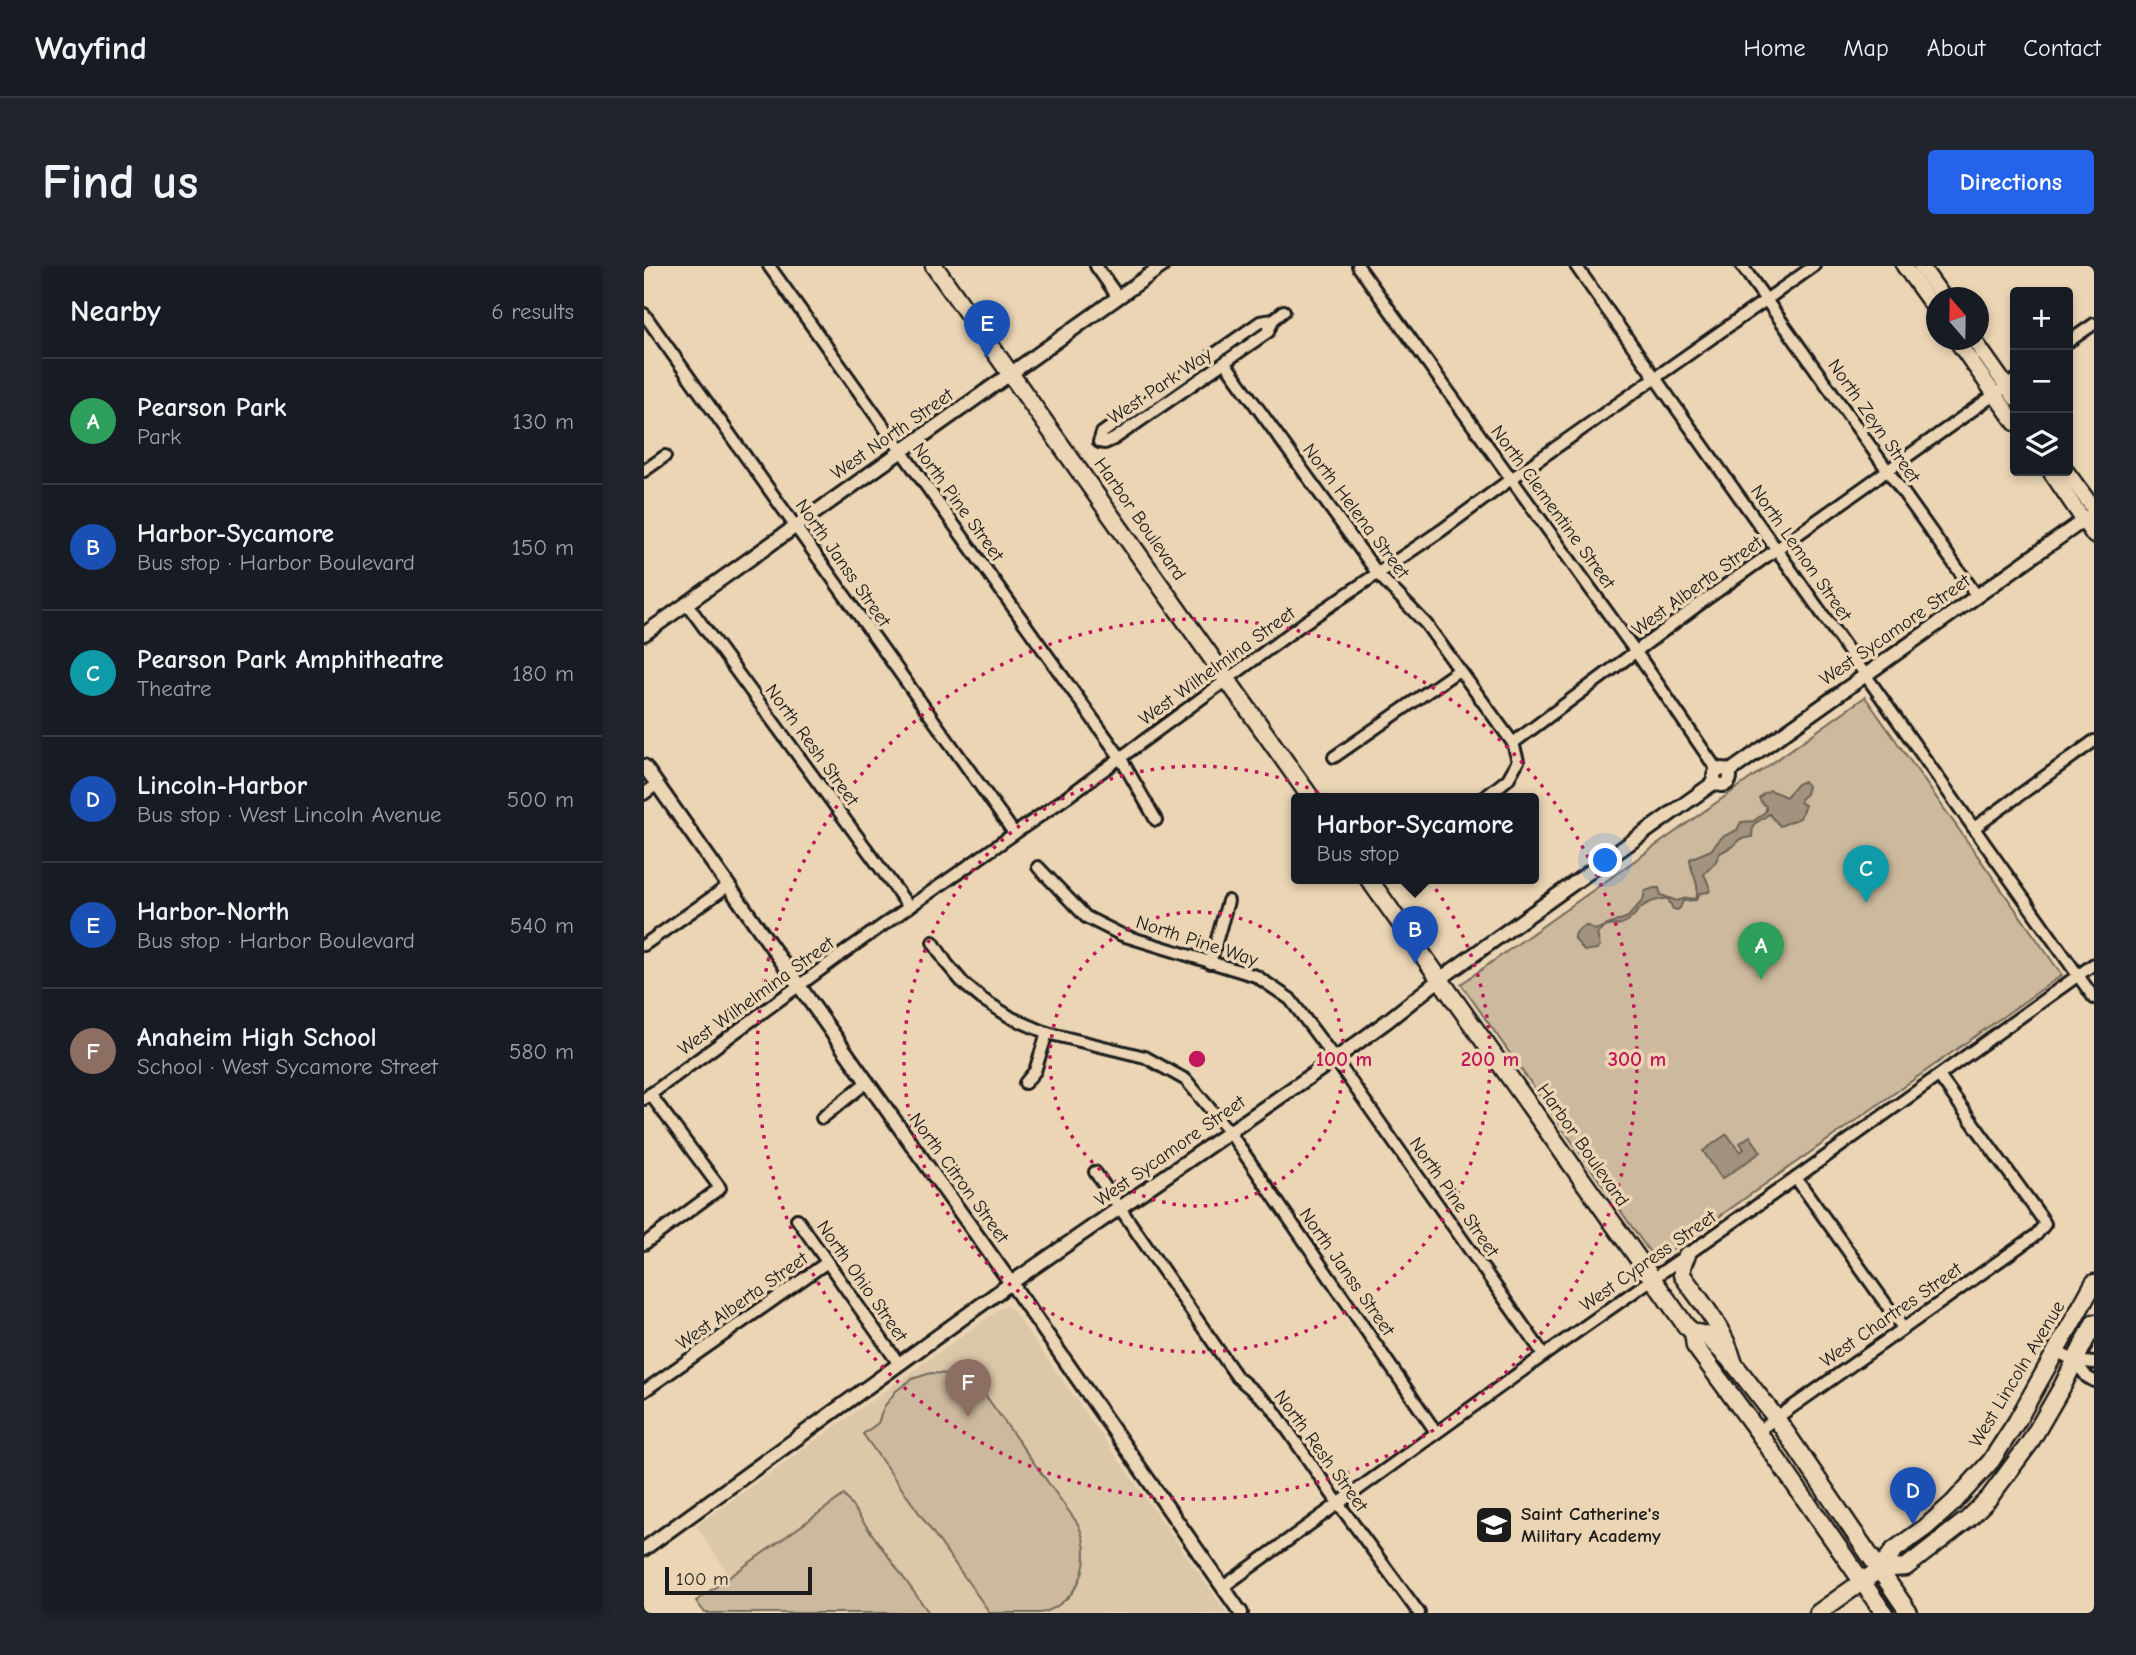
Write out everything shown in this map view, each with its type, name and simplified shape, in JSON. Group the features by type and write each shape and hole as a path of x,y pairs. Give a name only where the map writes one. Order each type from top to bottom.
{"main road":[{"name":"Harbor Boulevard","path":"934,266 1307,793"},
{"path":"1904,266 1926,297"},
{"path":"1921,266 1936,287"},
{"path":"1966,350 2008,390"},
{"path":"1981,350 2008,390 2013,413"},
{"path":"2054,476 2091,514"},
{"path":"2069,476 2091,514 2094,536"},
{"name":"Harbor Boulevard","path":"1372,884 1686,1326 1693,1332 1706,1335 1734,1364 1776,1418 1909,1613"},
{"path":"1687,1255 1682,1266 1682,1275 1728,1343 1734,1364"},
{"name":"West Lincoln Avenue","path":"1818,1613 1880,1569 1894,1550 1953,1503 1991,1461 2017,1421 2094,1283"},
{"name":"West Lincoln Avenue","path":"1880,1569 1906,1567 1968,1519 1989,1498 2029,1444 2062,1388 2094,1323"},
{"name":"Harbor Boulevard","path":"1693,1332 1695,1346 1758,1431 1884,1613"}],"street":[{"name":"North Pine Street","path":"769,266 1120,757 1156,820"},
{"path":"1096,266 1118,297"},
{"name":"West North Street","path":"644,634 1162,266"},
{"name":"North Clementine Street","path":"1358,266 1636,652 1720,774"},
{"name":"North Lemon Street","path":"1576,266 2094,998"},
{"name":"North Zeyn Street","path":"1742,266 1977,596"},
{"name":"West Wilhelmina Street","path":"647,1097 909,907 1067,797 1304,623 1442,530 1814,266"},
{"name":"West Park Way","path":"1273,320 1260,322 1102,433 1099,442 1105,443 1114,439 1225,363 1268,332 1273,320 1284,311"},
{"name":"North Janss Street","path":"644,314 1014,833"},
{"path":"2073,339 2094,324"},
{"name":"North Helena Street","path":"1225,363 1378,574 1426,624 1513,743"},
{"name":"West Alberta Street","path":"1513,743 1777,550 2008,390"},
{"path":"644,471 666,456"},
{"name":"West Sycamore Street","path":"644,1549 1011,1283 1335,1059 1720,774 1865,675 2091,514"},
{"name":"North Resh Street","path":"687,604 909,907"},
{"path":"1334,757 1459,670"},
{"path":"1973,828 2094,741"},
{"path":"1490,793 1508,779 1518,761 1513,743"},
{"name":"North Citron Street","path":"644,766 1011,1283 1241,1613"},
{"path":"644,794 657,785"},
{"name":"North Pine Way","path":"1038,867 1086,917 1122,935 1256,976 1290,999 1335,1059"},
{"path":"644,945 728,886"},
{"path":"1210,963 1228,901"},
{"name":"North Janss Street","path":"933,942 964,984 1012,1018 1047,1033 1145,1058 1186,1080 1230,1133 1436,1432"},
{"name":"West Cypress Street","path":"1223,1587 1436,1432 1797,1178 2094,964"},
{"path":"1025,1083 1035,1071 1047,1033"},
{"name":"North Pine Street","path":"1335,1059 1544,1355"},
{"name":"West Chartres Street","path":"1758,1431 2044,1227 2041,1217 1939,1076"},
{"path":"822,1118 867,1082"},
{"path":"644,1244 720,1188 647,1097"},
{"name":"North Resh Street","path":"1095,1172 1237,1377 1271,1406 1419,1613"},
{"path":"1797,1178 1903,1328"},
{"name":"North Ohio Street","path":"797,1219 899,1364"},
{"name":"West Alberta Street","path":"644,1391 826,1263"},
{"path":"2056,1351 2075,1360 2094,1363"},
{"path":"2075,1360 2087,1377 2094,1381"}],"shaded area":[{"path":"1865,697 2062,975 1656,1261 1461,984"},
{"path":"1804,781 1808,786 1806,794 1800,799 1805,805 1800,818 1780,826 1769,814 1753,825 1752,837 1740,839 1720,853 1704,874 1709,892 1700,893 1696,900 1683,901 1677,910 1673,909 1668,899 1642,907 1626,922 1601,930 1597,934 1600,946 1597,949 1584,951 1575,939 1577,932 1583,927 1588,926 1595,930 1628,917 1643,900 1645,891 1654,888 1659,888 1661,895 1677,901 1696,899 1697,888 1690,859 1711,850 1722,837 1737,830 1741,822 1754,821 1766,811 1766,806 1759,798 1763,794 1770,790 1786,797 1797,784"},
{"path":"1727,1134 1740,1152 1744,1149 1740,1143 1750,1136 1761,1152 1722,1179 1703,1151"},
{"path":"1006,1306 1012,1309 1227,1613 705,1613 696,1601 730,1576 696,1526"},
{"path":"931,1373 959,1377 983,1392 1078,1524 1085,1554 1082,1574 1072,1592 1050,1610 1040,1613 990,1613 863,1434 878,1423 884,1407 896,1391 912,1379"},
{"path":"844,1495 929,1613 705,1613 696,1601"}],"place":[{"name":"Harbor-North","path":"987,358"},
{"name":"Pearson Park Amphitheatre","path":"1866,903"},
{"name":"Harbor-Sycamore","path":"1415,964"},
{"name":"Pearson Park","path":"1761,980"},
{"name":"Anaheim High School","path":"968,1417"},
{"name":"Saint Catherine's Military Academy","path":"1494,1525"},
{"name":"Lincoln-Harbor","path":"1913,1525"}]}
